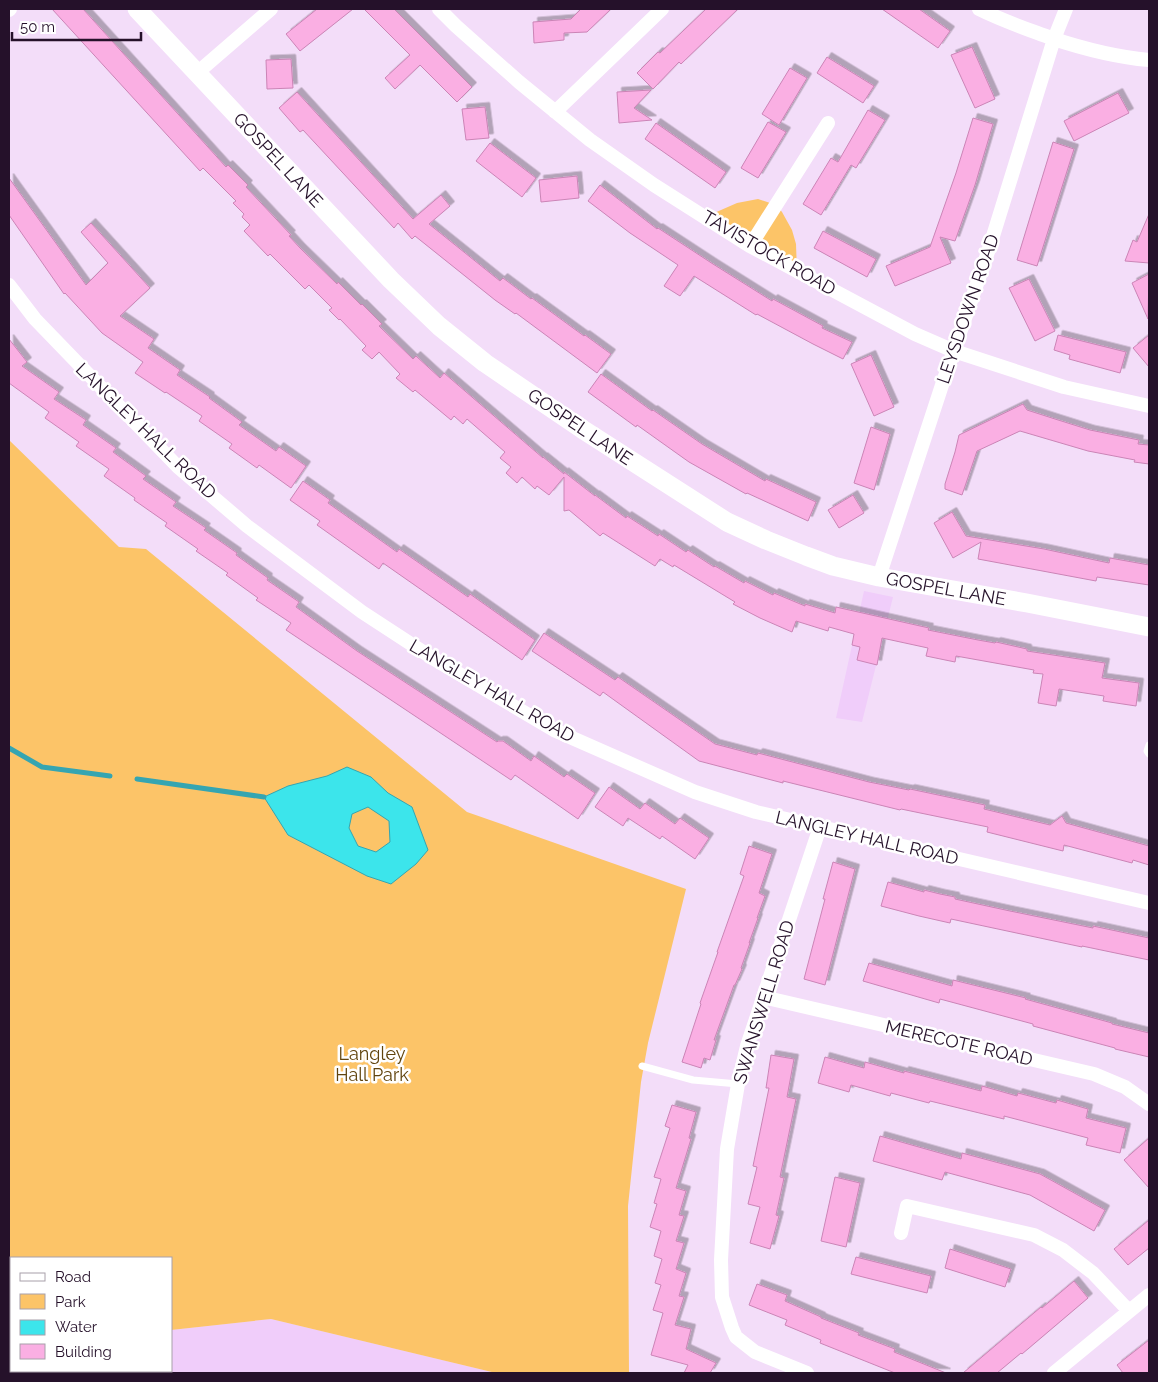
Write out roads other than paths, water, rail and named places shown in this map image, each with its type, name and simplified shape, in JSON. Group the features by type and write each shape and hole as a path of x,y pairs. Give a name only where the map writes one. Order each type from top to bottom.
{"street":[{"name":"GOSPEL LANE","path":"137,9 391,280 439,326 484,363 582,429 727,522 766,540 833,566 879,577 1149,627"},
{"path":"197,73 271,9"},
{"name":"TAVISTOCK ROAD","path":"439,9 555,112 590,140 750,246 915,334 954,351 1064,387 1149,406"},
{"path":"555,112 662,9"},
{"path":"979,9 1013,25 1099,53 1149,60"},
{"name":"LEYSDOWN ROAD","path":"879,577 989,249 1054,39 1066,9"},
{"path":"750,246 828,123"},
{"name":"LANGLEY HALL ROAD","path":"9,285 35,319 178,467 247,526 362,612 434,659 554,730 695,792 756,812 1149,903"},
{"name":"SWANSWELL ROAD","path":"807,1373 755,1352 736,1337 722,1297 721,1260 727,1149 738,1084 747,1046 820,827"},
{"name":"MERECOTE ROAD","path":"763,997 1094,1074 1125,1087 1149,1104"},
{"path":"901,1233 907,1206 1034,1235 1063,1250 1093,1273 1129,1311"},
{"path":"1054,1373 1070,1368 1129,1311 1149,1295"}],"lane":[{"path":"1149,745 1147,751 1149,754"},
{"path":"642,1066 693,1080 738,1084"}],"water":[{"path":"347,767 371,777 388,793 412,807 428,850 416,864 391,884 367,876 288,835 264,797 288,786 327,776","holes":["368,807 389,821 390,842 376,852 358,846 349,828 352,814"]}],"waterway":[{"path":"9,748 42,767 110,776"},
{"path":"137,779 264,797"}],"park label":[{"name":"Langley Hall Park","path":"372,1064"}]}
